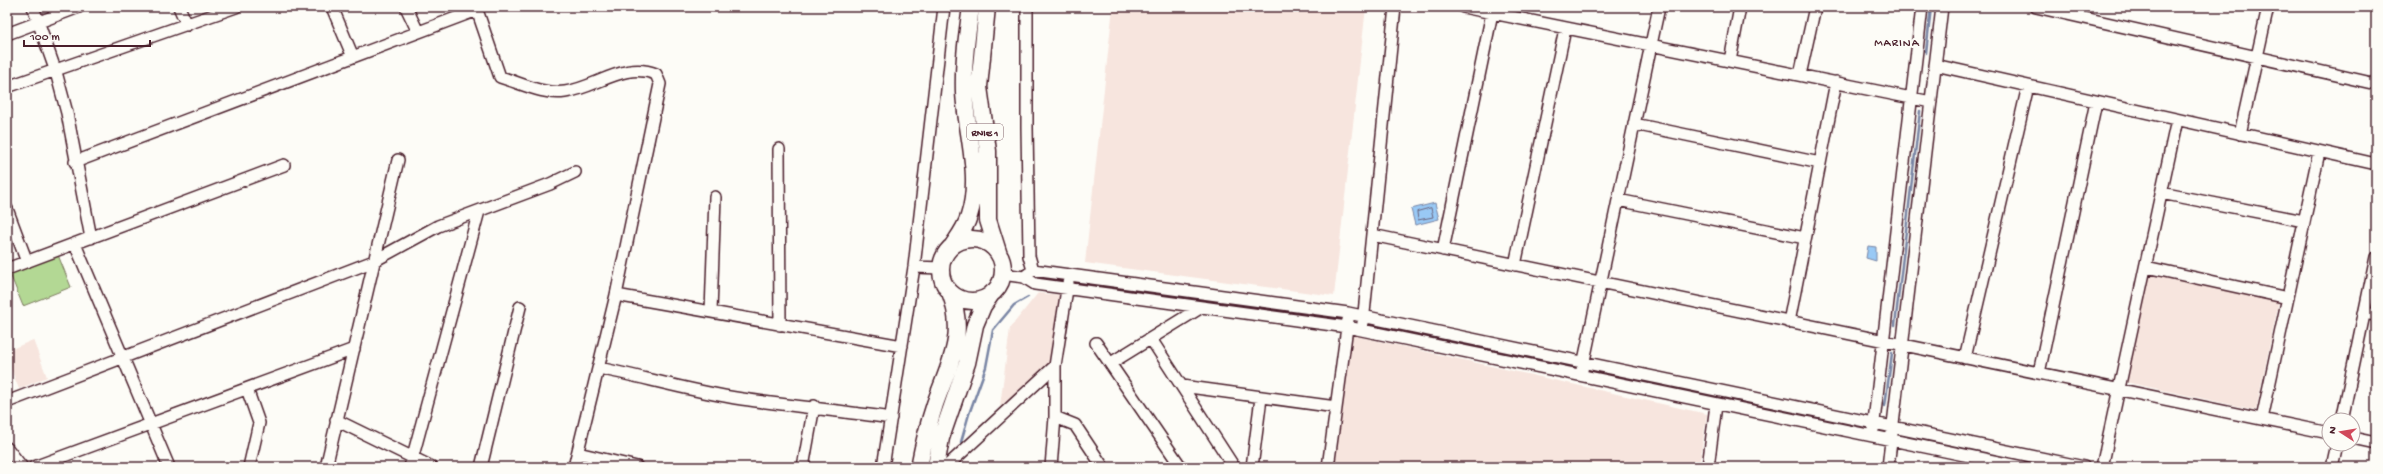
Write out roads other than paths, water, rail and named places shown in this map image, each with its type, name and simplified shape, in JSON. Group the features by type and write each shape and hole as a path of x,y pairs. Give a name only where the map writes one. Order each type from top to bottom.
{"highway":[{"name":"RNIE 1","path":"941,268 944,256 953,245 969,215 974,187 971,146 964,90 964,66 970,7"},
{"name":"RNIE 1","path":"987,7 979,86 988,151 988,220 999,255 1002,274"},
{"path":"953,245 967,239 980,240 991,246 999,255"},
{"path":"919,467 926,432 957,337 958,315 950,292 943,281 941,268"},
{"path":"936,467 941,438 949,411 967,363 975,325 983,306 998,286 1002,274"},
{"path":"950,292 961,299 971,301 981,300 992,293"}],"street":[{"path":"33,7 56,72 67,113 75,162 91,238"},
{"path":"7,34 79,7"},
{"path":"179,7 187,25"},
{"path":"7,87 56,72 236,7"},
{"path":"332,7 353,57"},
{"path":"406,7 418,32"},
{"path":"883,467 914,267 944,7"},
{"path":"1027,7 1029,256 1033,270"},
{"path":"1363,330 1395,7"},
{"path":"1463,7 1565,29 1931,102"},
{"path":"1580,376 1659,7"},
{"path":"1730,61 1740,7"},
{"path":"1800,75 1815,7"},
{"path":"1872,436 1922,7"},
{"path":"1888,467 1942,7"},
{"path":"2036,7 2376,84"},
{"path":"2240,134 2268,7"},
{"path":"75,162 476,9 500,76 548,93 566,92 625,71 643,71 656,74 660,84 616,295 574,467"},
{"path":"1443,250 1492,13"},
{"path":"1515,265 1565,29"},
{"path":"1935,65 2376,164"},
{"path":"1789,322 1836,82"},
{"path":"1965,358 2028,86"},
{"path":"2039,373 2096,102"},
{"path":"2102,467 2177,120"},
{"path":"1634,124 1820,163"},
{"path":"779,149 780,325"},
{"path":"2262,419 2319,152"},
{"path":"326,467 398,160"},
{"path":"7,269 284,165"},
{"path":"7,402 122,356 374,261 438,226 550,184 575,172"},
{"path":"2161,193 2304,221"},
{"path":"711,312 715,197"},
{"path":"1618,200 1805,238"},
{"path":"7,209 26,262"},
{"path":"411,462 479,211"},
{"path":"1372,235 2321,431"},
{"path":"75,244 169,467"},
{"path":"2344,412 2376,257"},
{"path":"914,267 941,268"},
{"path":"2146,267 2288,298"},
{"path":"1024,277 1033,270 1348,313 2084,467"},
{"path":"1002,274 1024,277 1035,284 1067,289 1363,330 1716,405 2022,467"},
{"path":"1051,467 1055,417 1055,366 1069,276"},
{"path":"616,295 902,346"},
{"path":"481,467 520,307"},
{"path":"1111,363 1200,308"},
{"path":"1328,467 1348,313"},
{"path":"2364,313 2376,315"},
{"path":"1151,339 1234,467"},
{"path":"1096,343 1181,467"},
{"path":"34,467 354,349"},
{"path":"946,467 1055,366"},
{"path":"599,368 686,389 742,399 814,406 891,418"},
{"path":"1182,386 1261,398 1336,407"},
{"path":"247,389 259,423 249,467"},
{"path":"1252,467 1261,398"},
{"path":"1708,467 1716,405"},
{"path":"803,467 814,406"},
{"path":"1055,417 1072,423 1078,428 1103,467"},
{"path":"336,420 411,462 432,467"},
{"path":"2361,440 2376,443"},
{"path":"7,448 22,467"},
{"path":"2332,467 2335,452"},
{"path":"578,453 637,467"}],"water":[{"path":"1435,203 1439,219 1415,225 1411,209"},
{"path":"1868,246 1876,247 1876,261 1866,258"}],"waterway":[{"path":"1926,53 1931,7"},
{"path":"1895,325 1920,111"},
{"path":"961,442 969,414 986,367 993,330 1014,305 1028,297"},
{"path":"1885,406 1892,353"}],"district":[{"name":"MARINA","path":"1897,42"}]}
